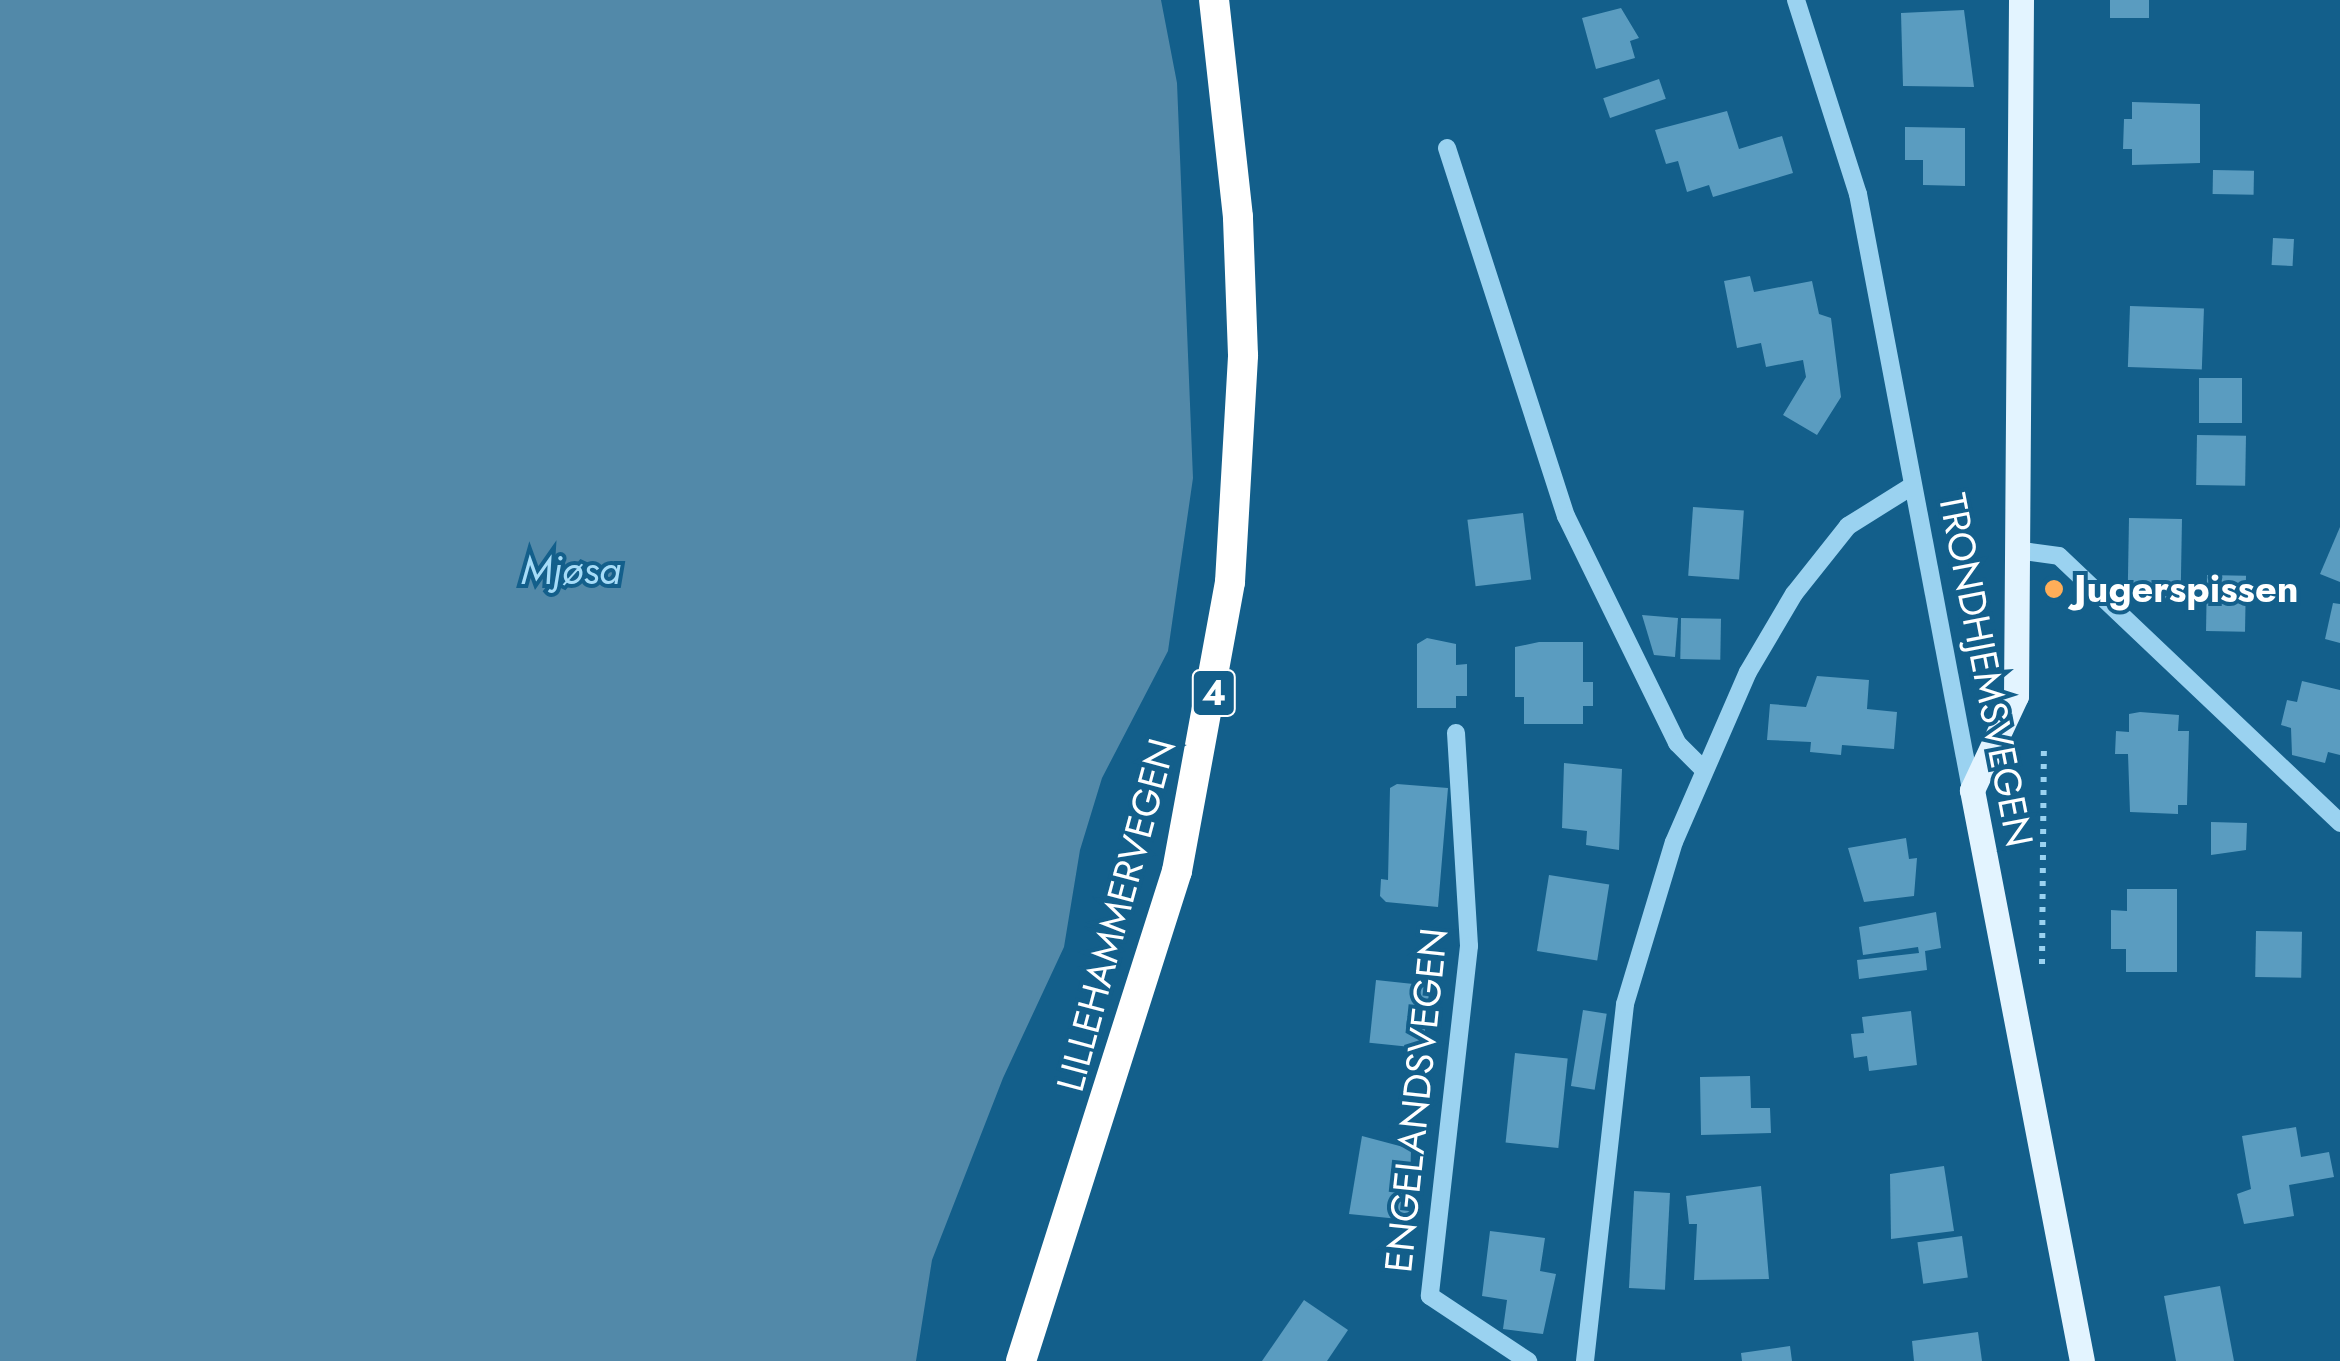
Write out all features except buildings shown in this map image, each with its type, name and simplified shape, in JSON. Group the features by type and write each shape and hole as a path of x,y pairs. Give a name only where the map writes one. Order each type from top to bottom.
{"highway":[{"name":"LILLEHAMMERVEGEN","path":"1022,1361 1177,871 1228,600 1243,354 1238,218 1214,0"}],"main road":[{"path":"1972,790 2016,696 2021,0"},
{"name":"TRONDHJEMSVEGEN","path":"1972,790 2082,1361"}],"street":[{"name":"TRONDHJEMSVEGEN","path":"1796,0 1858,194 1972,790"},
{"path":"1447,148 1566,516 1677,742 1703,769"},
{"path":"1585,1361 1625,1004 1703,769 1794,594 1848,526 1912,486"},
{"path":"2016,550 2059,556 2340,823"},
{"name":"ENGELANDSVEGEN","path":"1456,733 1469,946 1430,1296 1528,1361"}],"path":[{"path":"2042,976 2044,745"}],"water":[{"name":"Mjøsa","path":"0,0 1161,0 1177,83 1193,478 1168,651 1102,778 1080,850 1064,947 1003,1078 932,1260 916,1361 0,1361"}],"place":[{"name":"Jugerspissen","path":"2054,589"}]}
